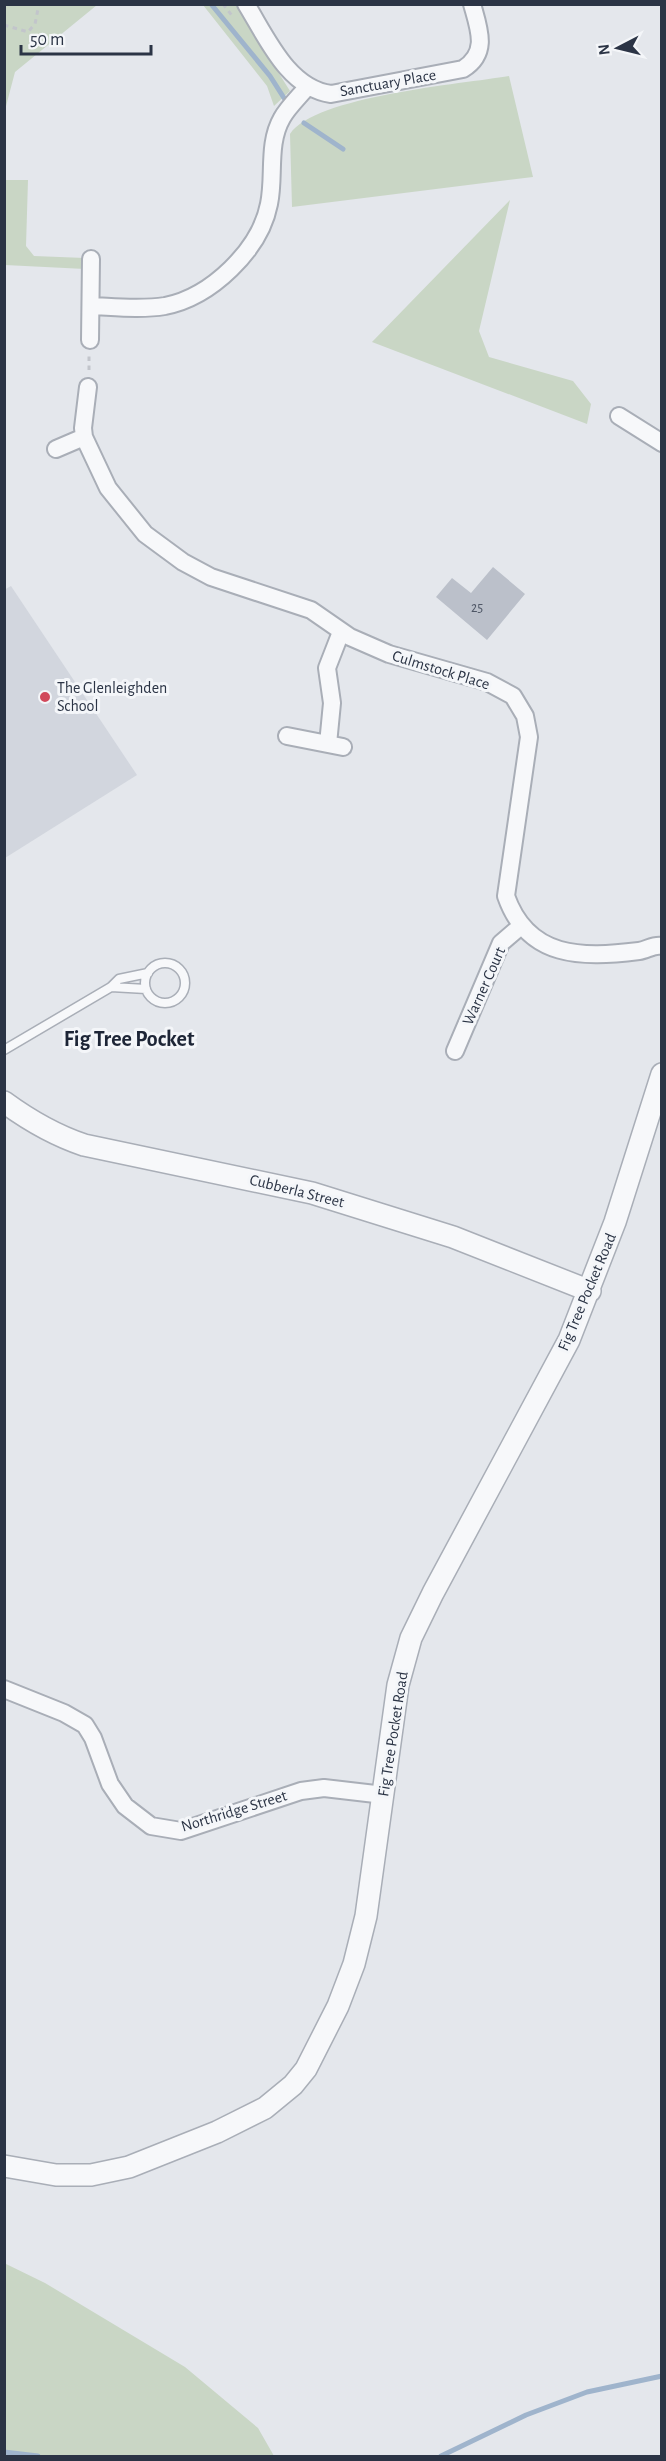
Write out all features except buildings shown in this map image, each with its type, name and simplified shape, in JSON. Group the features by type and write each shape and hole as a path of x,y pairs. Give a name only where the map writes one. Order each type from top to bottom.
{"street":[{"name":"Sanctuary Place","path":"246,4 295,78 317,92 331,94 464,69 472,64 479,53 482,39 472,4"},
{"path":"91,306 166,306 202,290 228,273 242,258 263,223 268,207 276,129 283,116 308,86"},
{"path":"90,340 92,259"},
{"name":"Culmstock Place","path":"88,387 84,437 108,488 145,534 183,562 211,577 311,610 340,632 388,654 487,682 513,696 525,716 529,737 506,896 521,926 535,939 562,950 587,955 643,951 657,945 662,946"},
{"path":"619,416 662,443"},
{"path":"56,449 84,437"},
{"path":"287,736 336,746 327,668 340,632"},
{"name":"Warner Court","path":"455,1051 501,943 521,926"},
{"name":"Culmstock Place","path":"643,951 662,959"},
{"name":"Fig Tree Pocket Road","path":"4,2166 56,2175 91,2175 129,2168 206,2136 265,2108 293,2085 317,2050 339,2006 354,1964 366,1916 398,1685 411,1638 569,1340 615,1222 662,1074"},
{"name":"Cubberla Street","path":"4,1102 32,1122 59,1137 84,1145 312,1193 453,1238 590,1291"},
{"name":"Northridge Street","path":"4,1689 64,1713 85,1725 93,1738 110,1784 125,1806 151,1826 181,1831 301,1791 324,1788 384,1795"}],"lane":[{"path":"4,1050 111,987 119,980 148,972 158,964 172,964 182,972 186,985 180,998 167,1003 154,1000 146,989 148,972"},
{"path":"111,987 146,989"}],"path":[{"path":"4,25 28,32 35,24 39,4"},
{"path":"88,387 90,340"}],"shaded area":[{"name":"The Glenleighden School","path":"11,586 137,775 5,858 4,590"}],"green space":[{"path":"5,4 97,5 15,72 5,110"},
{"path":"203,5 236,5 290,91 274,106 267,86"},
{"path":"509,76 533,177 292,207 290,134 305,121 328,110 358,101"},
{"path":"4,180 28,180 26,246 34,256 85,258 85,269 5,265"},
{"path":"510,200 479,331 489,357 573,381 591,404 587,424 372,342"},
{"path":"4,2263 45,2283 185,2367 258,2428 274,2456 5,2456"}],"waterway":[{"path":"211,4 270,76 284,98"},
{"path":"304,123 343,149"},
{"path":"441,2456 526,2415 587,2392 662,2376"},
{"path":"4,2452 38,2456"}],"place":[{"name":"The Glenleighden School","path":"45,697"}],"district":[{"name":"Fig Tree Pocket","path":"129,1039"}]}
